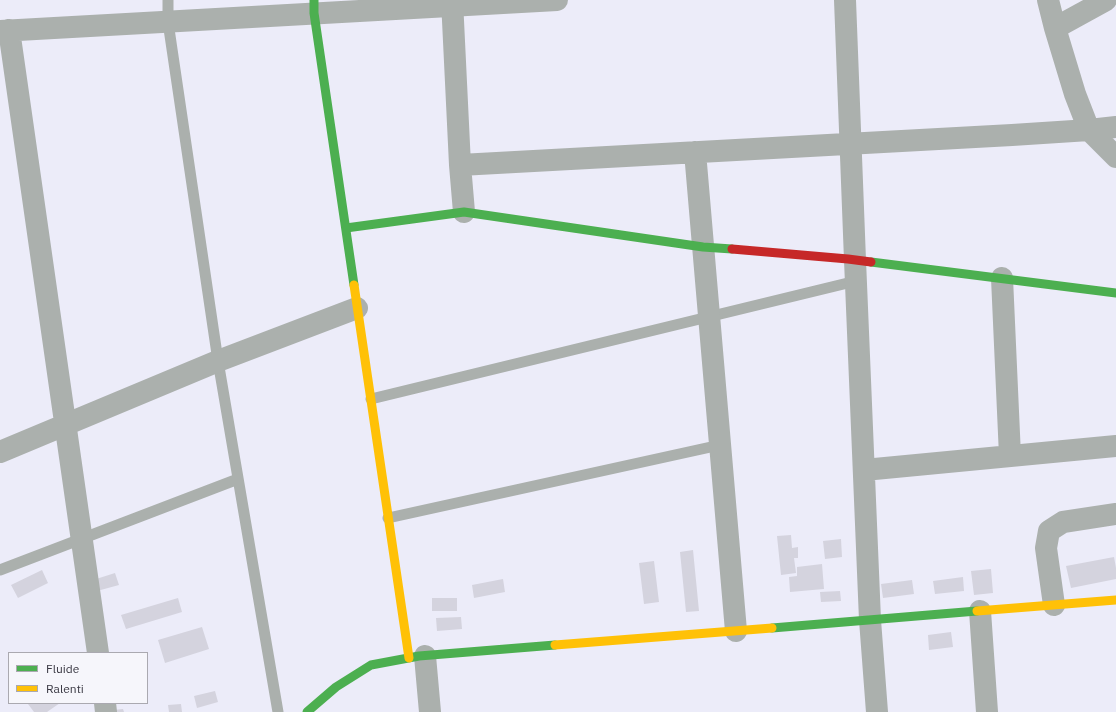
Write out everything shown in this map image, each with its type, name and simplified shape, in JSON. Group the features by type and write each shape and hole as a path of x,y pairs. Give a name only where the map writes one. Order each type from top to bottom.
{"street":[{"path":"98,652 65,425 4,30 168,22 314,7 557,0"},
{"path":"845,0 870,620 877,712"},
{"path":"1048,0 1075,94 1089,130 1116,157"},
{"path":"1055,28 1106,0"},
{"path":"452,3 460,165 464,212"},
{"path":"314,7 388,518 430,712"},
{"path":"460,165 850,144 1089,130 1116,127"},
{"path":"695,152 736,631"},
{"path":"346,228 464,212 703,247 855,260 1116,293"},
{"path":"1002,278 1010,456"},
{"path":"0,452 218,361 358,308"},
{"path":"864,470 1116,446"},
{"path":"1054,605 1046,548 1048,531 1063,522 1116,514"},
{"path":"307,712 336,687 371,665 417,657 1116,600"},
{"path":"980,610 987,712"}],"lane":[{"path":"168,0 168,22 218,361 278,712"},
{"path":"371,399 856,281"},
{"path":"388,518 720,445"},
{"path":"0,570 238,479"}],"building":[{"path":"791,535 792,548 798,547 798,558 794,558 796,573 781,575 777,536"},
{"path":"841,539 842,557 825,559 823,541"},
{"path":"693,550 699,611 686,612 680,552"},
{"path":"1114,557 1116,579 1071,588 1066,566"},
{"path":"654,561 659,602 644,604 639,563"},
{"path":"822,564 824,589 790,592 789,577 797,576 797,567"},
{"path":"991,569 993,593 974,595 971,571"},
{"path":"42,570 48,583 18,598 11,585"},
{"path":"115,573 119,585 97,591 93,580"},
{"path":"963,577 964,591 935,594 933,581"},
{"path":"503,579 505,592 474,598 472,585"},
{"path":"912,580 914,594 883,598 881,584"},
{"path":"840,591 841,601 821,602 820,592"},
{"path":"178,598 182,612 126,629 121,615"},
{"path":"432,598 457,598 457,611 432,611"},
{"path":"461,617 462,629 437,631 436,618"},
{"path":"202,627 209,649 165,663 158,640"},
{"path":"951,632 953,647 929,650 928,635"},
{"path":"215,691 218,702 197,708 194,696"},
{"path":"28,704 59,704 47,712 34,712"},
{"path":"181,704 182,712 169,712 168,705"},
{"path":"123,709 124,712 114,712 114,710"}],"traffic: fast":[{"path":"314,0 314,13 354,285"},
{"path":"346,228 464,212 703,247 732,249"},
{"path":"871,262 1116,293"},
{"path":"772,628 977,611"},
{"path":"307,712 336,687 371,665 419,656 555,645"}],"traffic: slow":[{"path":"354,285 409,658"},
{"path":"977,611 1116,600"},
{"path":"555,645 772,628"}],"traffic: jam":[{"path":"732,249 871,262"}]}
